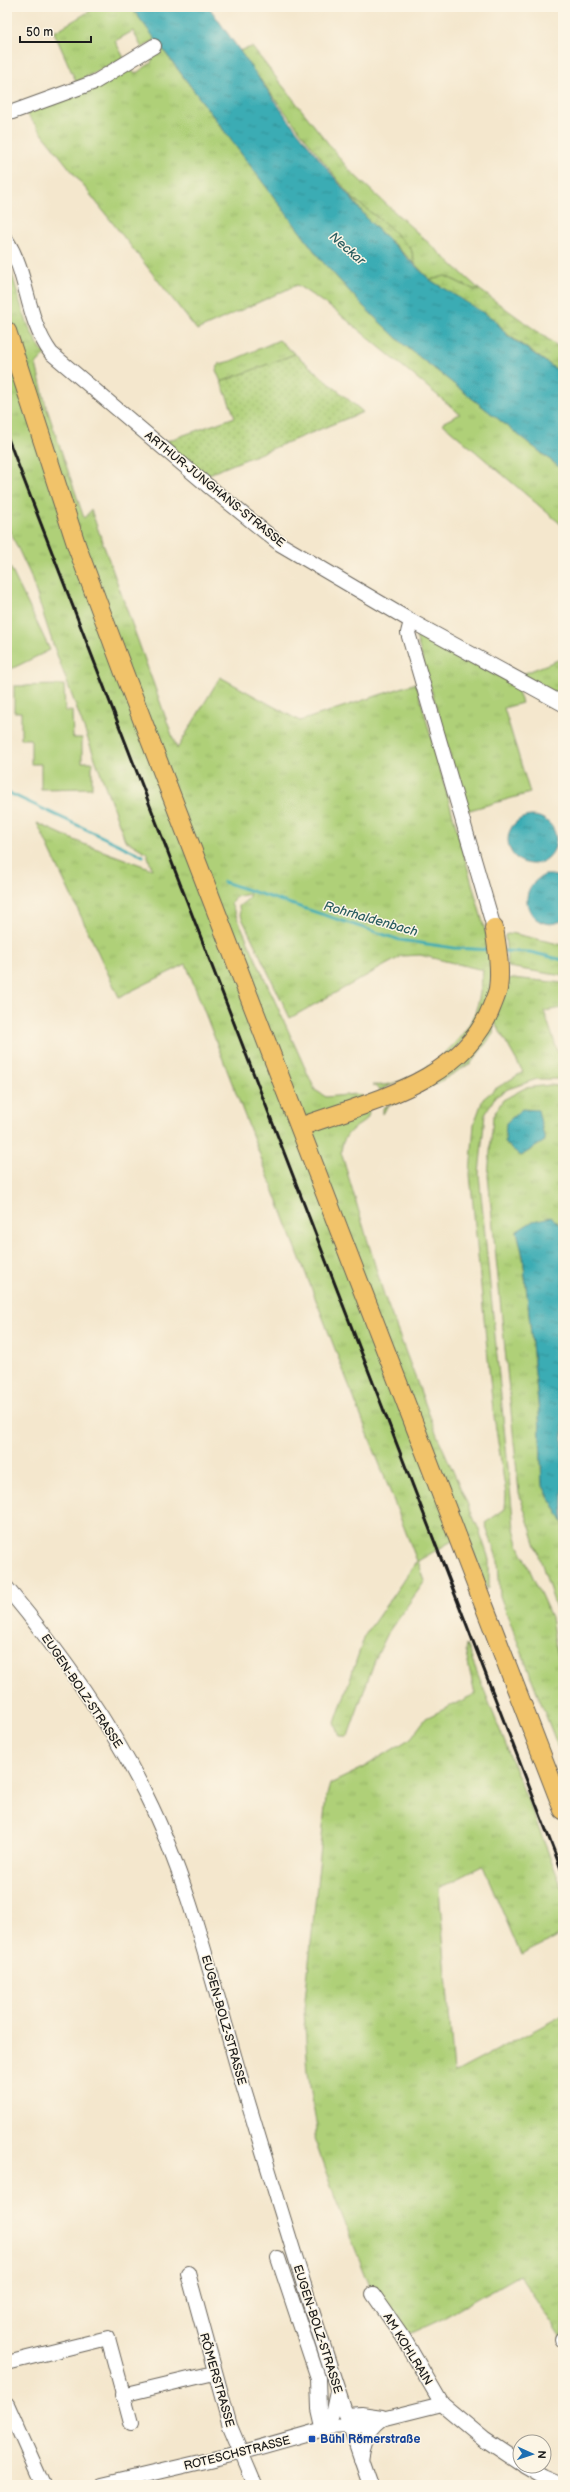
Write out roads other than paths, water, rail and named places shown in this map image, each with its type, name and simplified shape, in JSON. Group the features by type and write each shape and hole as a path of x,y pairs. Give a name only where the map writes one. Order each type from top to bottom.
{"main road":[{"path":"7,331 77,547 563,1810"},
{"path":"300,1127 402,1090 432,1074 470,1044 486,1023 498,990 498,964 495,933"}],"street":[{"path":"7,114 95,82 154,46"},
{"name":"ARTHUR-JUNGHANS-STRASSE","path":"7,241 12,261 34,323 41,339 51,353 267,534 300,557 411,621 563,704"},
{"path":"411,621 408,633 495,933"},
{"name":"EUGEN-BOLZ-STRASSE","path":"7,1588 46,1637 101,1715 137,1777 166,1839 191,1909 295,2257 349,2427 370,2485"},
{"name":"EUGEN-BOLZ-STRASSE","path":"278,2258 318,2378 319,2409 324,2431"},
{"name":"RÖMERSTRASSE","path":"188,2273 214,2372 239,2453 255,2485"},
{"name":"AM KOHLRAIN","path":"373,2294 403,2337 442,2404 484,2439 512,2458"},
{"path":"7,2363 108,2338 122,2395 131,2423"},
{"path":"122,2395 214,2372"},
{"path":"324,2431 332,2415 337,2388"},
{"path":"7,2404 43,2485"},
{"path":"361,2460 366,2438 372,2428 384,2418 442,2404"},
{"name":"ROTESCHSTRASSE","path":"102,2485 148,2480 239,2453 324,2431 349,2427 361,2414 384,2418"},
{"path":"538,2474 562,2485"}],"water":[{"name":"Neckar","path":"131,7 209,7 287,118 369,221 430,280 495,320 507,335 563,374 563,470 403,344 365,308 322,261"},
{"path":"527,816 537,816 549,823 556,835 556,845 549,857 537,864 527,864 519,860 512,853 508,845 508,835 512,827 519,820"},
{"path":"545,875 563,878 563,920 552,924 542,922 535,917 529,910 527,901 528,891 534,882"},
{"path":"522,1109 538,1110 545,1141 521,1156 505,1143 506,1123"},
{"path":"551,1217 563,1227 563,1523 542,1484 539,1412 523,1256 517,1231 533,1221"}],"waterway":[{"name":"Rohrhaldenbach","path":"7,792 143,856"},
{"name":"Rohrhaldenbach","path":"224,882 400,940 454,948 492,950"},
{"name":"Rohrhaldenbach","path":"504,951 530,952 563,960"}],"railway":[{"path":"7,436 563,1874"}],"place":[{"name":"Bühl Römerstraße","path":"312,2439"}]}
